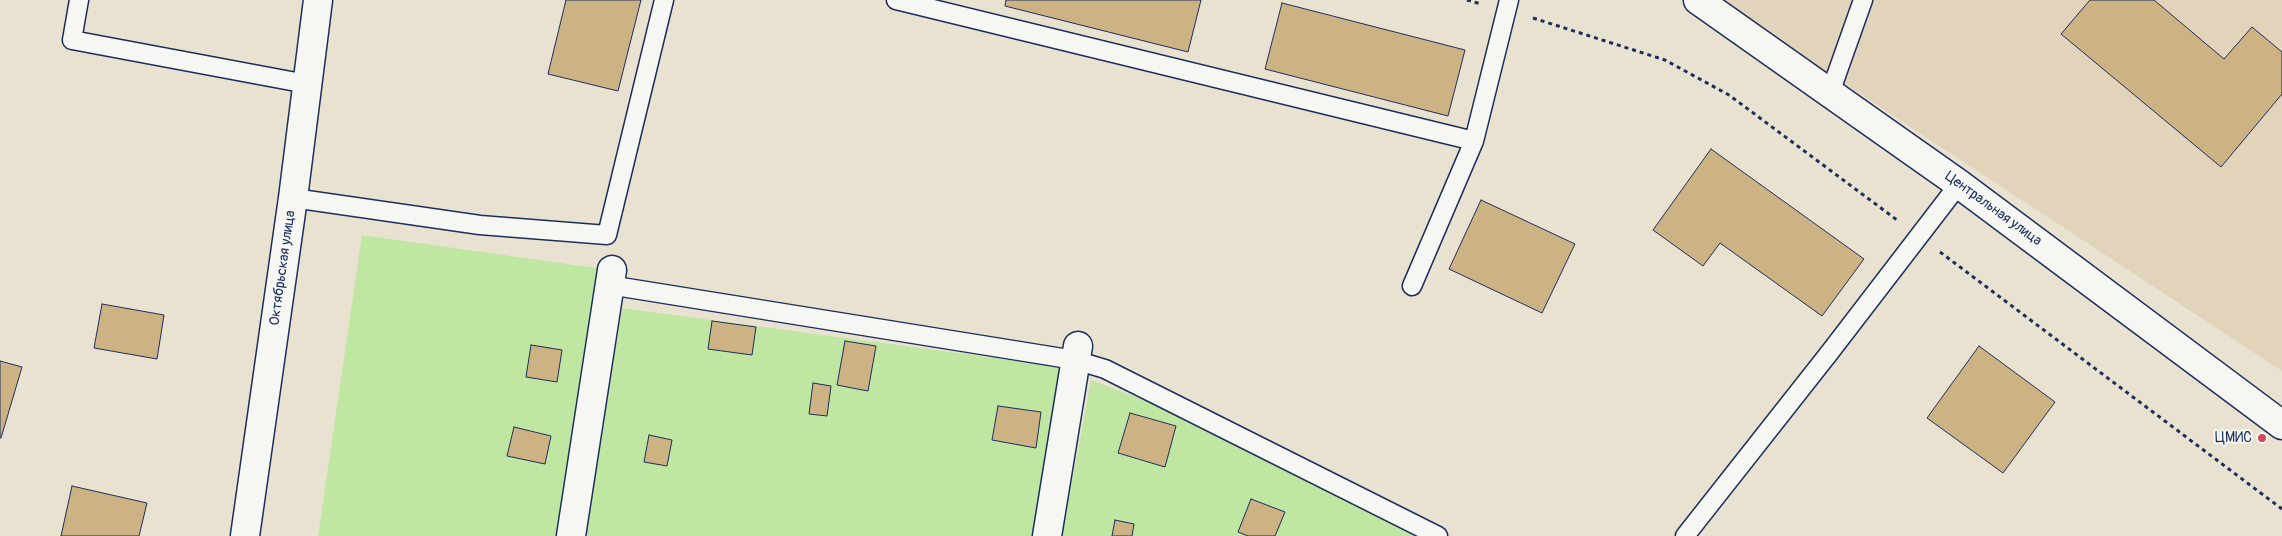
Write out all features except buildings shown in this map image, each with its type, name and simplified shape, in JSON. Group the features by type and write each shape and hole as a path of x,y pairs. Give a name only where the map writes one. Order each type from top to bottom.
{"street":[{"name":"Октябрьская улица","path":"245,536 293,198 318,0"},
{"name":"Центральная улица","path":"1698,0 1959,184 2282,425"},
{"path":"571,536 611,277"},
{"path":"1047,536 1076,353"}],"lane":[{"path":"79,0 72,40 307,84"},
{"path":"293,198 480,225 607,235 664,0"},
{"path":"896,0 950,6 1474,142"},
{"path":"1830,93 1863,0"},
{"path":"1412,286 1474,142 1508,5"},
{"path":"1685,536 1959,184"},
{"path":"611,277 1076,353 1438,536"}],"path":[{"path":"1467,0 1508,5 1665,60 1729,95 2282,509"}],"shaded area":[{"path":"1717,0 2282,0 2282,371"}],"green space":[{"path":"362,235 603,269 559,536 318,536"},
{"path":"622,308 1062,367 1034,536 586,536"},
{"path":"1091,380 1185,416 1416,536 1062,536"}],"place":[{"name":"ЦМИС","path":"2262,438"}]}
